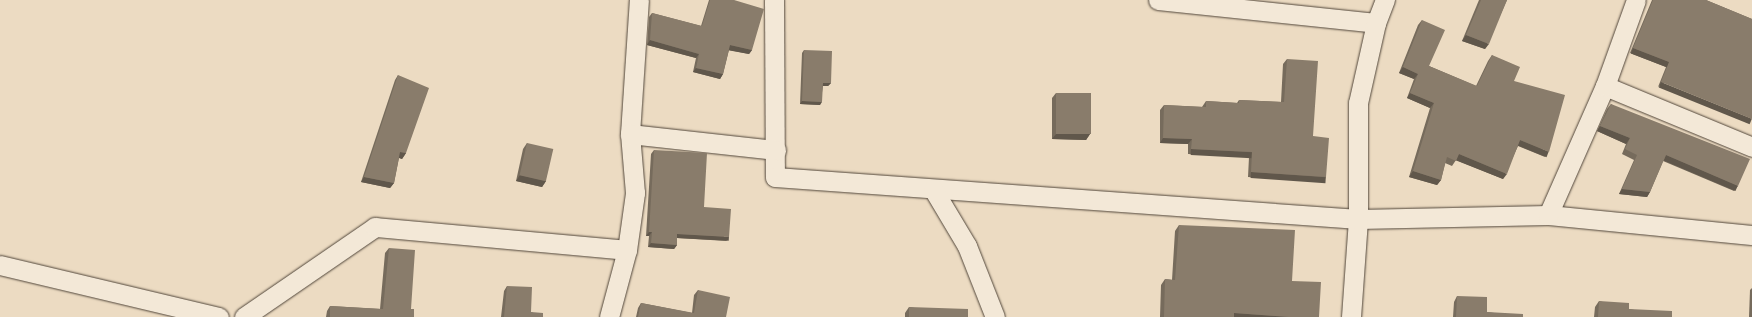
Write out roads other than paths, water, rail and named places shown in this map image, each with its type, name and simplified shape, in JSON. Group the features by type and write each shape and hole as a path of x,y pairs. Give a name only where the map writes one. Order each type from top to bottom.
{"street":[{"path":"609,317 627,250 635,193 630,134 639,0"},
{"path":"774,0 775,178 1358,219 1548,215 1752,235"},
{"path":"1158,0 1179,0 1376,23"},
{"path":"1351,317 1358,219 1358,103 1376,23 1385,0"},
{"path":"1548,215 1604,86 1636,0"},
{"path":"1604,86 1752,147"},
{"path":"630,134 776,150"},
{"path":"933,189 967,246 995,317"},
{"path":"244,317 375,227 627,250"},
{"path":"0,265 219,317"}]}
